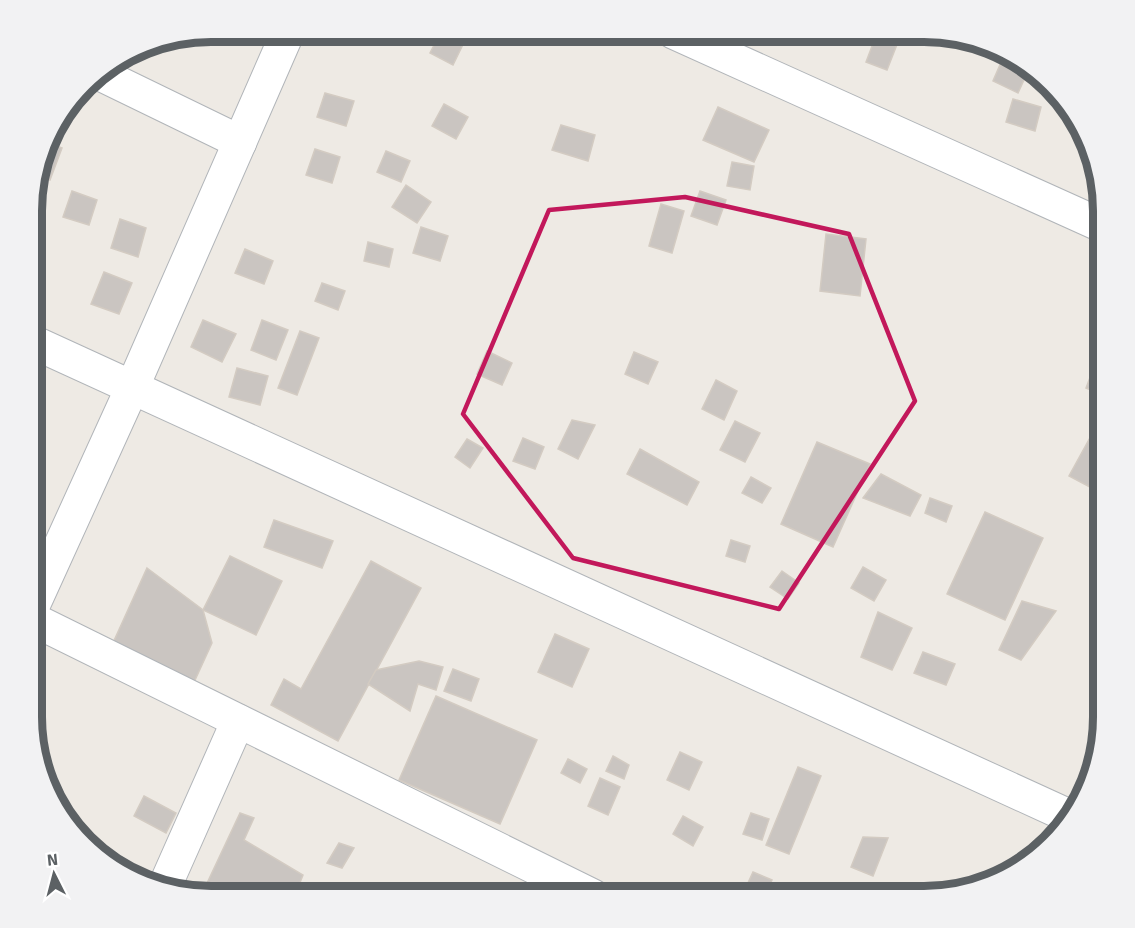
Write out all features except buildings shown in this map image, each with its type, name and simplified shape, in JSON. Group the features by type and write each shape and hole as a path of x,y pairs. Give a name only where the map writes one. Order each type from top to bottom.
{"street":[{"path":"42,586 132,388 284,42"},
{"path":"695,42 1093,221"},
{"path":"107,78 240,142"},
{"path":"42,346 1063,813"},
{"path":"42,624 573,886"},
{"path":"167,880 238,721"}],"highlighted area":[{"path":"685,197 849,234 915,401 779,609 573,558 463,414 549,210"}]}
